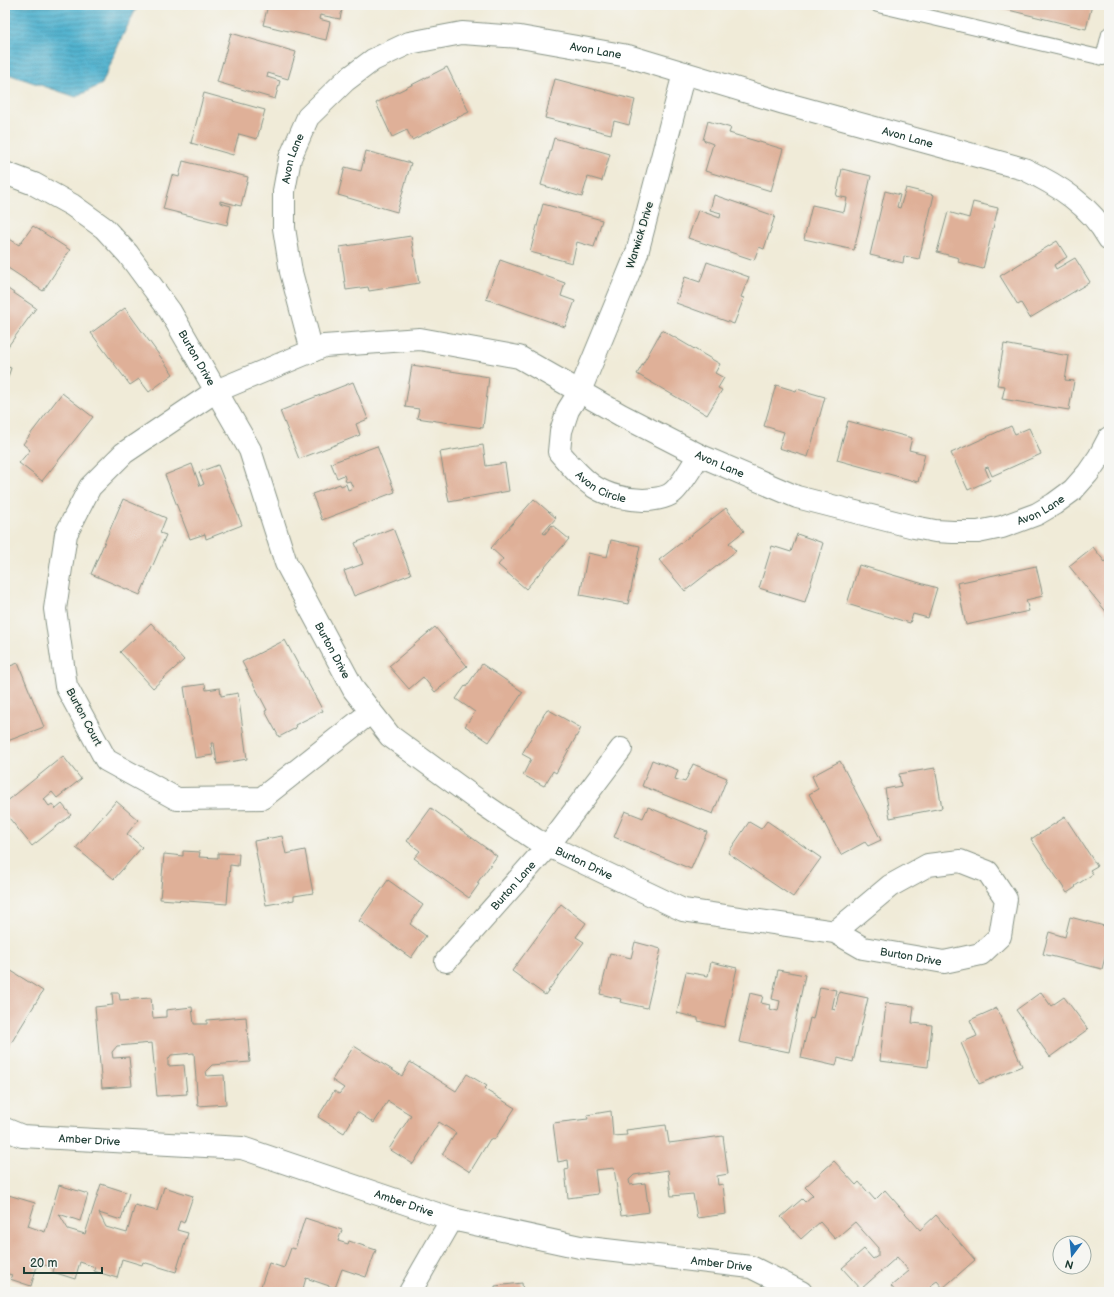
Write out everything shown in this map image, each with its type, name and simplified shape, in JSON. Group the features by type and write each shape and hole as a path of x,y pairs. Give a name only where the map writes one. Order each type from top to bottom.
{"street":[{"name":"Avon Lane","path":"312,351 291,272 284,228 284,191 290,158 308,117 345,81 372,60 409,44 462,33 520,37 628,56 784,103 1024,169 1045,179 1081,204 1098,221 1109,239"},
{"name":"Warwick Drive","path":"580,391 636,253 684,73"},
{"name":"Burton Drive","path":"5,173 34,184 72,205 104,228 128,254 170,311 250,450 286,563 354,690 390,736 483,804 536,840 683,910 834,932 863,948 944,962 981,954 1000,936 1006,899 988,872 960,861 928,865 890,886 834,932"},
{"name":"Avon Lane","path":"216,391 324,346 420,339 519,357 622,415 699,455 797,497 921,528 953,532 978,532 1002,527 1022,520 1054,504 1073,490 1088,473 1099,457 1109,438"},
{"name":"Burton Court","path":"216,391 124,453 90,487 66,534 55,609 66,686 106,760 176,799 262,798 372,712"},
{"name":"Avon Circle","path":"580,391 568,410 561,431 559,452 573,469 590,484 608,495 630,499 652,500 672,493 699,455"},
{"name":"Burton Lane","path":"446,961 548,846 621,749"},
{"name":"Amber Drive","path":"5,1129 22,1136 242,1148 452,1219 580,1247 751,1267 801,1292"},
{"path":"410,1292 452,1219"}],"lane":[{"path":"878,5 1103,58 1109,34"}],"water":[{"path":"5,5 138,5 121,39 102,84 76,97 5,73"}],"building":[{"path":"268,5 343,5 340,19 320,15 319,19 330,22 326,40 263,25"},
{"path":"988,5 1092,5 1086,29"},
{"path":"231,33 296,52 288,79 268,73 267,77 280,81 275,99 217,82"},
{"path":"447,67 469,112 412,140 407,130 392,137 376,103"},
{"path":"555,79 635,100 629,125 614,121 611,134 545,118"},
{"path":"204,93 265,110 257,139 239,134 233,155 191,143"},
{"path":"708,121 731,128 729,133 783,149 771,191 705,171 713,144 703,140"},
{"path":"554,138 610,154 602,181 588,177 582,197 541,185"},
{"path":"366,151 411,163 397,212 338,195 345,167 361,171"},
{"path":"183,161 248,177 241,206 220,201 220,203 231,206 227,225 163,209 172,175 179,177"},
{"path":"842,169 871,176 854,250 804,239 812,205 844,212 847,198 836,196"},
{"path":"906,188 934,195 919,259 904,256 903,263 870,255 885,191 900,195 897,207 900,208"},
{"path":"714,195 775,216 764,249 759,247 754,260 688,238 698,210 720,218 721,213 710,210"},
{"path":"973,202 998,208 983,269 958,262 959,258 937,252 948,212 969,218"},
{"path":"543,204 602,220 594,247 577,242 572,263 530,252"},
{"path":"33,226 70,250 43,291 5,266 5,236 19,245"},
{"path":"411,236 419,283 369,291 368,287 346,290 340,247"},
{"path":"1057,241 1067,257 1054,265 1056,269 1075,258 1090,282 1030,318 1021,303 1018,305 1000,276"},
{"path":"500,260 565,283 561,296 575,301 565,327 486,299"},
{"path":"707,262 749,277 741,297 744,298 734,324 676,303 685,277 700,282"},
{"path":"5,287 36,308 6,349 5,349"},
{"path":"125,308 173,374 149,392 139,379 130,385 91,333"},
{"path":"662,330 720,364 715,373 724,378 718,388 722,390 707,415 637,374"},
{"path":"1004,344 1069,356 1065,380 1074,381 1069,410 1002,399 1005,386 997,385"},
{"path":"412,365 489,377 483,428 417,418 419,409 405,407"},
{"path":"5,366 11,368 5,386"},
{"path":"353,382 368,419 356,424 360,435 299,459 280,411"},
{"path":"776,385 825,397 808,457 779,448 784,432 764,426"},
{"path":"62,393 93,417 42,481 19,463 30,450 23,444"},
{"path":"848,421 912,438 909,450 925,454 918,482 837,460"},
{"path":"1011,426 1015,434 1029,428 1041,454 992,476 988,467 985,468 990,480 968,490 951,453"},
{"path":"483,445 486,466 505,463 509,491 449,502 440,452"},
{"path":"377,446 395,492 322,520 312,494 340,484 341,486 346,484 348,490 353,488 350,481 346,482 344,475 337,478 331,463"},
{"path":"192,464 200,486 204,484 199,472 218,465 242,525 206,539 205,534 190,539 165,475"},
{"path":"123,499 166,518 160,533 166,535 140,595 91,574"},
{"path":"534,499 556,518 543,533 545,534 552,525 569,539 526,589 498,565 503,559 491,548"},
{"path":"726,508 744,531 729,543 736,551 685,591 659,560"},
{"path":"393,528 411,574 354,596 344,571 363,564 355,543"},
{"path":"797,534 823,543 805,602 759,588 772,546 791,552"},
{"path":"611,540 640,546 628,604 580,595 588,553 607,557"},
{"path":"1093,547 1105,562 1109,559 1108,614 1069,566"},
{"path":"859,565 937,588 928,618 913,614 910,623 847,604"},
{"path":"1036,566 1043,596 1026,600 1029,611 966,625 957,583"},
{"path":"151,623 184,660 153,688 120,652"},
{"path":"435,627 467,666 435,692 423,677 409,689 389,666"},
{"path":"285,640 323,711 295,725 296,728 279,737 242,662"},
{"path":"18,663 44,727 5,742 5,668"},
{"path":"482,664 523,692 489,742 465,726 475,712 456,699"},
{"path":"205,684 206,690 220,688 221,696 238,693 247,759 217,764 214,743 211,743 213,755 195,758 184,687"},
{"path":"547,709 581,728 556,773 553,771 544,786 523,775 531,759 522,754"},
{"path":"63,756 81,779 57,798 52,792 44,799 49,806 52,804 56,809 62,804 71,815 32,846 5,813 5,803"},
{"path":"652,760 678,770 675,779 685,782 693,764 727,778 713,814 642,786"},
{"path":"840,761 881,840 868,846 865,842 841,855 809,794 818,789 812,776"},
{"path":"935,768 942,808 890,818 885,789 901,786 899,774"},
{"path":"116,801 138,820 127,834 142,847 114,879 76,848"},
{"path":"648,807 707,832 691,869 614,837 625,811 643,818"},
{"path":"431,808 497,856 477,883 479,884 469,898 414,858 420,851 407,841"},
{"path":"1065,817 1097,866 1090,870 1093,874 1067,893 1031,839"},
{"path":"767,821 821,858 793,897 728,853 749,822 761,829"},
{"path":"282,836 286,854 305,850 313,893 294,896 294,900 266,905 254,841"},
{"path":"183,851 200,852 199,857 218,858 218,853 239,854 238,866 230,865 227,904 160,899 164,854 183,856"},
{"path":"388,880 423,905 410,924 426,936 411,958 359,921"},
{"path":"561,904 586,923 576,937 584,942 545,995 512,971"},
{"path":"1070,917 1108,927 1105,940 1109,941 1102,969 1043,954 1049,932 1065,937"},
{"path":"635,942 661,949 647,1008 620,1002 621,999 600,994 610,953 631,958"},
{"path":"711,962 737,968 724,1027 698,1021 698,1018 677,1013 686,972 708,976"},
{"path":"5,967 43,991 5,1053"},
{"path":"778,970 805,975 789,1052 739,1042 750,993 763,996 761,1003 770,1005 769,1009 778,1011 780,1001 772,999"},
{"path":"820,987 836,990 832,1009 835,1010 839,992 868,998 853,1062 838,1058 836,1066 801,1058 810,1018 813,1019"},
{"path":"1041,992 1051,1006 1064,997 1088,1029 1050,1057 1016,1010"},
{"path":"112,993 119,993 120,1000 151,998 153,1018 166,1017 166,1010 192,1007 194,1024 207,1024 207,1020 246,1017 250,1062 212,1065 206,1071 207,1076 224,1075 226,1104 198,1106 194,1053 171,1055 168,1060 168,1066 184,1065 187,1094 157,1096 152,1043 117,1046 112,1052 113,1058 129,1057 132,1086 102,1088 95,1007 113,1005"},
{"path":"886,1003 914,1006 912,1023 932,1025 928,1067 880,1061"},
{"path":"997,1008 1022,1066 979,1084 961,1043 977,1036 970,1020"},
{"path":"354,1046 402,1076 410,1062 456,1091 467,1074 487,1086 484,1089 515,1108 494,1140 490,1139 470,1172 442,1154 456,1133 439,1122 413,1164 389,1149 411,1115 388,1101 374,1123 357,1112 344,1133 318,1117 334,1091 339,1094 344,1088 332,1080"},
{"path":"611,1111 613,1136 627,1135 626,1130 666,1125 669,1143 723,1136 728,1174 717,1176 718,1185 723,1184 726,1214 697,1218 693,1194 671,1196 668,1170 634,1175 629,1180 630,1185 645,1183 649,1212 621,1216 614,1168 595,1170 598,1194 568,1198 565,1170 569,1169 568,1160 558,1162 553,1123 588,1119 587,1115"},
{"path":"834,1161 856,1185 859,1182 875,1200 885,1190 920,1230 936,1215 975,1260 943,1288 937,1281 930,1286 933,1290 931,1292 896,1292 891,1286 909,1271 897,1257 861,1289 842,1268 864,1249 873,1259 878,1256 878,1248 855,1222 835,1239 820,1222 801,1239 781,1217 802,1199 805,1202 813,1195 805,1187"},
{"path":"101,1184 129,1193 121,1220 99,1213 106,1227 127,1233 135,1205 157,1211 164,1187 193,1196 184,1223 180,1221 177,1230 188,1233 176,1272 143,1262 142,1265 122,1259 117,1278 94,1271 95,1267 80,1262 75,1279 53,1272 54,1268 38,1263 31,1286 10,1279 12,1275 5,1273 5,1194 35,1203 28,1226 45,1232 59,1185 88,1194 80,1221 59,1214 68,1229 85,1234"},
{"path":"305,1218 342,1230 338,1241 348,1244 349,1241 376,1250 366,1277 342,1269 335,1288 306,1278 302,1292 259,1292 269,1263 284,1268 291,1248 295,1249"},
{"path":"522,1283 523,1292 495,1292 495,1286"}]}
